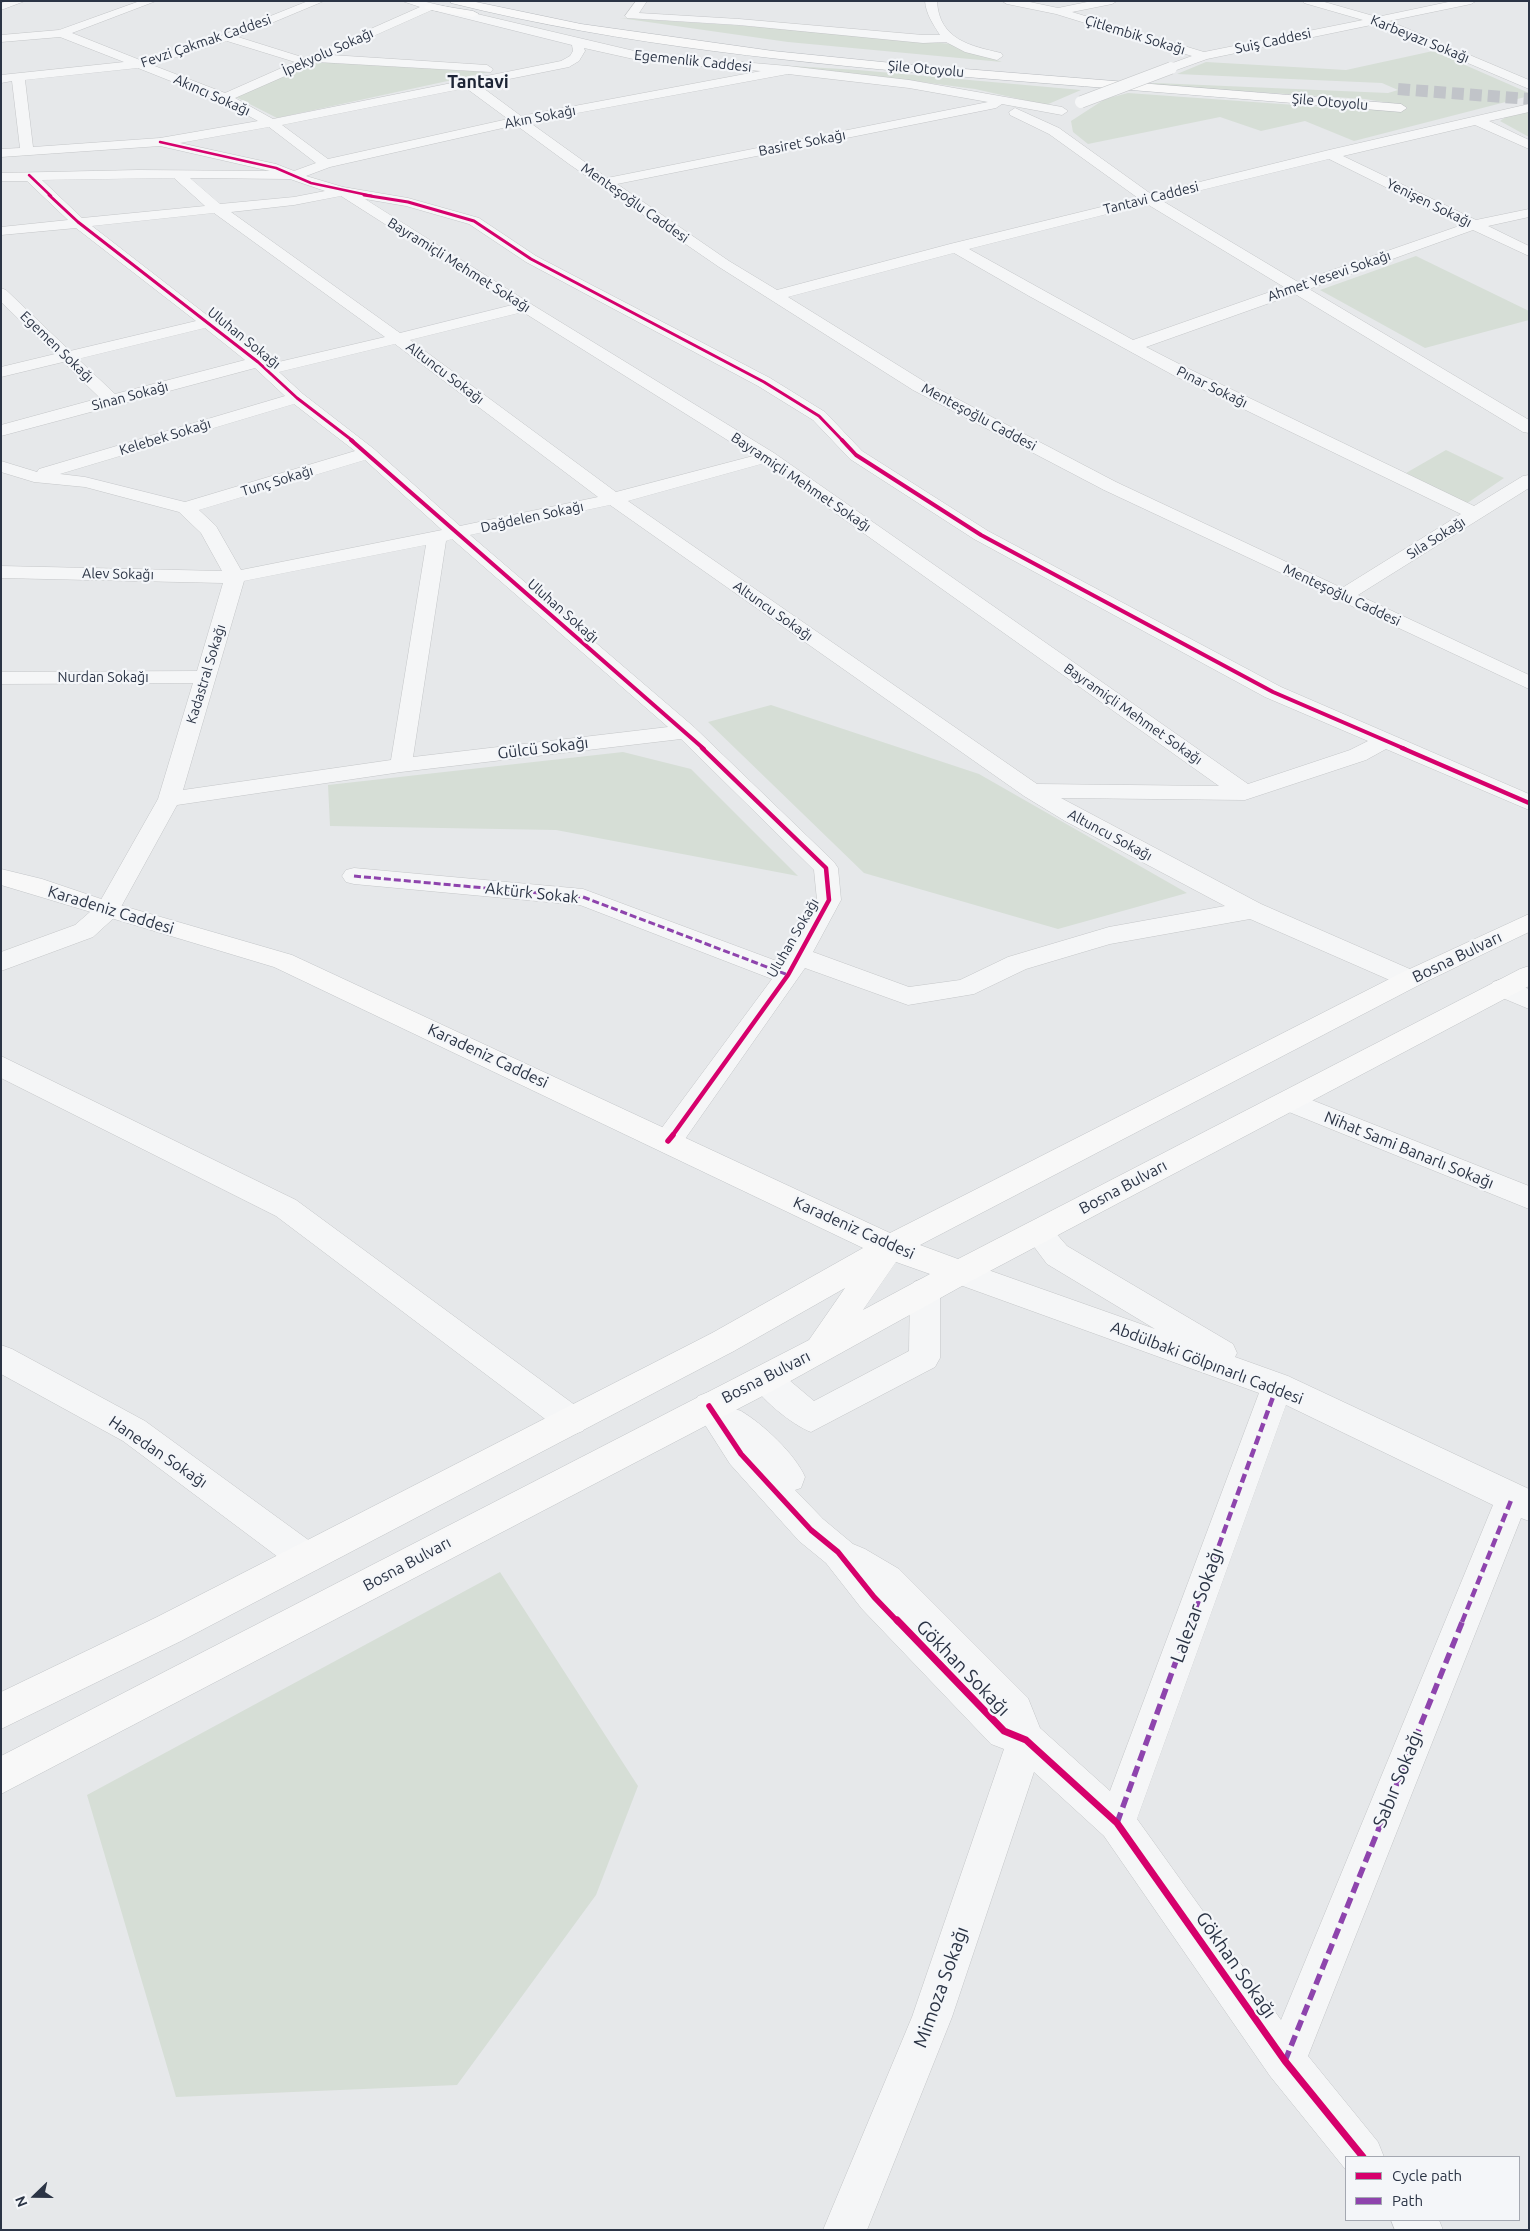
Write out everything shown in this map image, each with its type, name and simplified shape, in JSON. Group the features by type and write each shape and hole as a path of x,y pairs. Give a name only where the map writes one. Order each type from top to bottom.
{"main road":[{"name":"Şile Otoyolu","path":"455,1 582,26 766,54 1030,78 1401,108"},
{"name":"Şile Otoyolu","path":"500,1 619,23 740,41 1033,69 1203,80"},
{"path":"430,7 612,38 766,54"},
{"name":"Karadeniz Caddesi","path":"1,877 283,961 890,1247 960,1272"},
{"name":"Bosna Bulvarı","path":"1,1711 169,1629 572,1421 723,1342 890,1247 1410,979 1529,922"},
{"name":"Bosna Bulvarı","path":"1,1776 819,1350 960,1272 1529,975"},
{"path":"819,1350 890,1247"}],"street":[{"path":"1,7 20,1"},
{"path":"1,39 61,33 151,1"},
{"name":"Fevzi Çakmak Caddesi","path":"1,79 141,64 227,37 318,1"},
{"name":"Egemenlik Caddesi","path":"407,1 577,43 647,58 788,70 909,84 983,96 1062,112"},
{"path":"642,1 631,16 739,22 923,39 947,38"},
{"path":"931,1 931,10 947,38 957,46 997,56"},
{"name":"Çitlembik Sokağı","path":"1007,1 1058,11 1204,56"},
{"path":"1058,11 1112,1"},
{"name":"Karbeyazı Sokağı","path":"1308,1 1376,20 1529,85"},
{"name":"Suiş Caddesi","path":"1062,112 1081,102 1204,56 1471,1"},
{"name":"İpekyolu Sokağı","path":"225,98 430,7"},
{"path":"739,22 747,8"},
{"name":"Akıncı Sokağı","path":"61,33 225,98 271,123 326,164"},
{"path":"227,37 311,60 527,72 564,64 575,58 579,51 577,43"},
{"path":"603,62 647,58"},
{"path":"1,154 160,142 271,123 468,82 584,64"},
{"name":"Akın Sokağı","path":"296,175 326,164 520,120 788,70"},
{"path":"18,77 27,152"},
{"name":"Menteşoğlu Caddesi","path":"468,82 606,182 774,296 919,386 1110,486 1529,683"},
{"path":"983,96 1054,131 1149,199 1529,428"},
{"name":"Basiret Sokağı","path":"606,182 998,104"},
{"name":"Tantavi Caddesi","path":"774,296 955,247 1329,154 1529,108"},
{"path":"1054,131 1062,112"},
{"path":"1476,120 1529,146"},
{"path":"160,142 276,168 311,183 343,191 408,202 474,221 531,259 764,382 819,416 856,455 980,535 1273,692 1529,803"},
{"name":"Yenişen Sokağı","path":"1329,154 1529,252"},
{"name":"Altuncu Sokağı","path":"177,174 216,208 397,338 613,499 1032,791 1073,816 1252,910 1410,979"},
{"path":"1,177 29,175 296,175"},
{"name":"Uluhan Sokağı","path":"29,175 78,222 263,366 297,398 368,453 447,535 686,732 826,868 829,900 793,966 668,1141"},
{"path":"1,231 294,201 343,191"},
{"name":"Bayramiçli Mehmet Sokağı","path":"343,191 525,307 768,457 1245,793"},
{"name":"Ahmet Yesevi Sokağı","path":"1132,346 1474,225 1529,213"},
{"name":"Pınar Sokağı","path":"955,247 1179,372 1476,514"},
{"name":"Egemen Sokağı","path":"1,293 112,401"},
{"name":"Sinan Sokağı","path":"1,431 112,401 263,366 397,338 525,307"},
{"path":"1,372 208,323"},
{"name":"Kelebek Sokağı","path":"34,477 297,398"},
{"name":"Tunç Sokağı","path":"186,508 368,453"},
{"name":"Dağdelen Sokağı","path":"235,577 447,535 613,499 768,457"},
{"path":"1,466 34,477 85,482 186,508 209,530 235,577"},
{"name":"Sıla Sokağı","path":"1343,596 1529,480"},
{"path":"401,765 447,535"},
{"name":"Alev Sokağı","path":"1,572 235,577"},
{"name":"Kadastral Sokağı","path":"1,962 84,930 107,910 169,799 235,577"},
{"name":"Nurdan Sokağı","path":"1,678 206,677"},
{"name":"Gülcü Sokağı","path":"169,799 401,765 686,732"},
{"path":"1032,791 1245,793 1358,755 1385,741"},
{"name":"Aktürk Sokak","path":"354,876 583,897 793,966 908,996 966,988 1017,963 1109,936 1252,910"},
{"path":"1502,988 1529,1000"},
{"path":"1,1066 286,1208 572,1421"},
{"name":"Nihat Sami Banarlı Sokağı","path":"1289,1101 1529,1198"},
{"path":"1038,1232 1057,1256 1277,1386"},
{"name":"Abdülbaki Gölpınarlı Caddesi","path":"960,1272 1277,1386 1520,1502"},
{"path":"765,1378 811,1418 924,1358 925,1291"},
{"name":"Hanedan Sokağı","path":"1,1358 134,1431 306,1558"},
{"name":"Lalezar Sokağı","path":"1117,1823 1277,1386"},
{"name":"Gökhan Sokağı","path":"709,1406 742,1454 811,1530 838,1552 874,1597 1004,1731 1026,1740 1117,1823 1285,2061 1362,2156"},
{"name":"Sabır Sokağı","path":"1285,2061 1520,1502"},
{"name":"Mimoza Sokağı","path":"845,2230 932,2017 1026,1740"}],"shaded area":[{"path":"620,18 747,26 952,44 1002,62 788,42"},
{"path":"1433,51 1529,93 1529,96 1354,141 1305,121 1261,131 1220,117 1088,144 1073,132 1071,121 1105,99 1128,93 1351,109 1394,110 1395,104 1365,99 1145,85 1156,83 1388,93 1398,90 1382,83 1177,74 1206,62 1346,70"},
{"path":"317,62 489,72 277,118 230,94"},
{"path":"775,65 858,70 1081,90 1046,105 975,89"},
{"path":"1529,110 1529,137 1500,121 1509,115"},
{"path":"1416,256 1529,311 1529,320 1425,348 1320,290"},
{"path":"1446,450 1504,478 1466,504 1406,473"},
{"path":"771,705 979,774 1187,893 1058,929 864,873 708,722"},
{"path":"623,752 691,769 798,876 556,830 330,826 328,785"},
{"path":"500,1572 638,1786 596,1895 457,2085 176,2097 87,1795"}],"tunnel":[{"path":"1398,89 1529,99"}],"marked path":[{"path":"354,876 583,897 788,975"},
{"path":"1117,1823 1277,1386"},
{"path":"1285,2061 1512,1498"}],"cycle path":[{"path":"160,142 276,168 311,183 343,191 408,202 474,221 531,259 764,382 819,416 856,455 981,535 1273,692 1529,803"},
{"path":"29,175 78,222 258,362 297,398 368,453 456,533 686,732 826,868 829,900 788,975 668,1141"},
{"path":"709,1406 741,1454 811,1530 838,1552 874,1597 1004,1731 1026,1740 1117,1823 1285,2061 1362,2156"}],"district":[{"name":"Tantavi","path":"478,82"}]}
